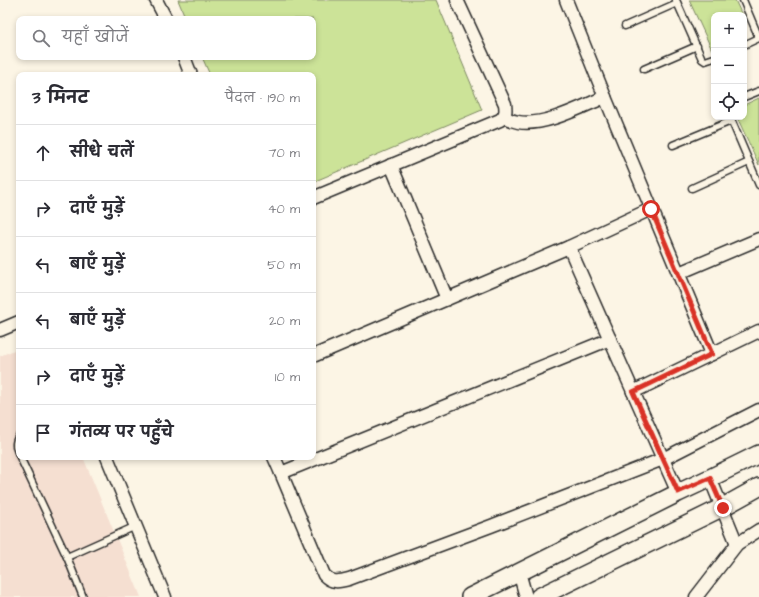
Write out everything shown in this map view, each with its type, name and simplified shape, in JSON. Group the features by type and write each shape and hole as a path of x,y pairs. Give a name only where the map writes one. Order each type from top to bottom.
{"street":[{"path":"156,0 164,16"},
{"path":"316,197 500,120 504,117 506,112 504,104 457,0"},
{"path":"566,0 712,354"},
{"path":"185,60 190,72"},
{"path":"504,117 519,122 536,122 556,117 605,97"},
{"path":"391,165 447,299"},
{"path":"316,355 569,247 651,209"},
{"path":"679,274 759,239"},
{"path":"569,247 678,492"},
{"path":"0,330 16,323"},
{"path":"633,392 759,331"},
{"path":"316,459 610,339"},
{"path":"275,460 324,575 330,581 338,582 491,526 663,459 759,410"},
{"path":"470,597 678,492 759,454"},
{"path":"108,460 165,597"},
{"path":"281,473 313,460"},
{"path":"710,478 737,544"},
{"path":"539,597 723,508 759,487"},
{"path":"696,597 737,544 759,530"},
{"path":"520,572 526,597"}],"lane":[{"path":"743,0 756,21 759,38 747,44"},
{"path":"624,26 677,2 702,59 705,61 711,59"},
{"path":"644,69 696,46"},
{"path":"747,96 759,91"},
{"path":"673,145 729,120"},
{"path":"731,120 759,185"},
{"path":"692,188 749,162"},
{"path":"22,460 67,557 83,597"},
{"path":"67,557 136,526"}],"shaded area":[{"path":"16,349 16,460 84,460 141,597 0,597 0,356"}],"green space":[{"path":"178,0 436,0 482,110 316,181 316,72 209,72 203,60 316,60 316,16 185,16"},
{"path":"689,0 735,0 741,12 711,12 711,48"},
{"path":"759,98 759,165 738,120 747,120 747,104"}],"route":[{"path":"651,209 712,354 633,392 678,492 710,478 723,508"}]}
